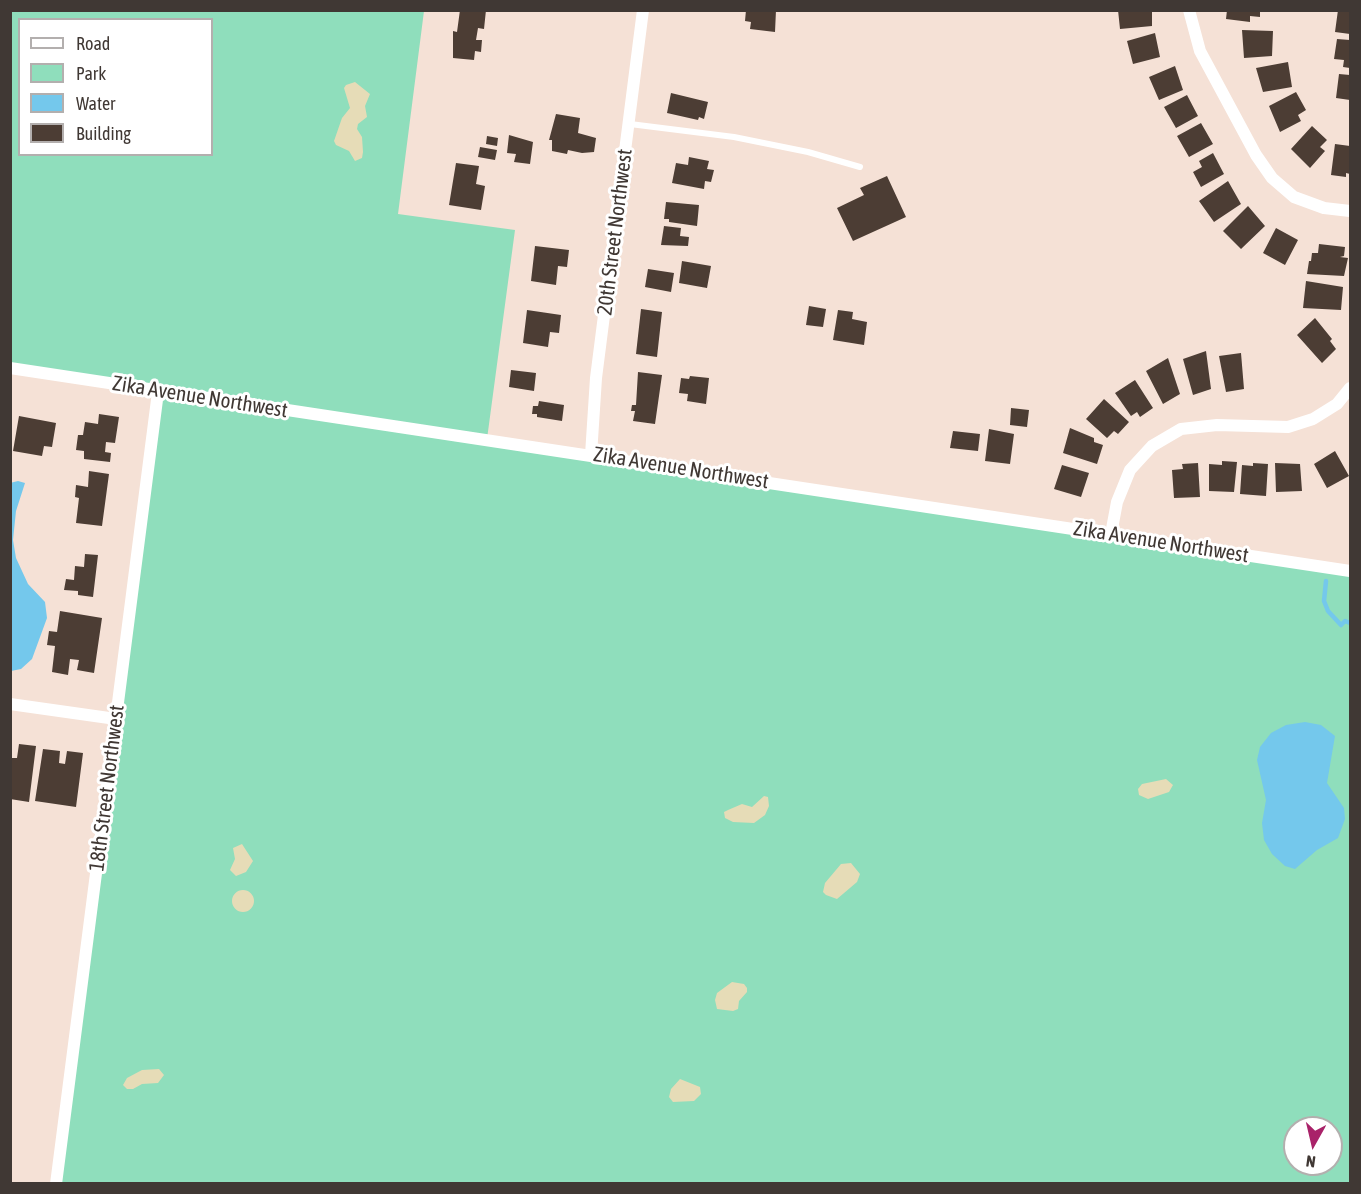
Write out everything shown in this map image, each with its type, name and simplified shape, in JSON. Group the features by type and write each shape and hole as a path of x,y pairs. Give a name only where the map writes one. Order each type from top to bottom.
{"street":[{"name":"20th Street Northwest","path":"591,455 596,378 643,10"},
{"path":"1189,10 1200,51 1256,155 1272,178 1294,197 1324,208 1350,211"},
{"name":"Zika Avenue Northwest","path":"10,368 1350,571"},
{"path":"1111,534 1117,502 1130,470 1152,446 1181,429 1217,425 1263,428 1296,424 1313,419 1337,404 1350,388"},
{"name":"18th Street Northwest","path":"56,1184 158,392"},
{"path":"10,704 116,719"}],"lane":[{"path":"630,124 734,137 860,167"}],"green space":[{"path":"10,11 424,11 398,214 515,230 487,439 1350,571 1350,1183 56,1183 158,392 11,366"}],"sand":[{"path":"355,82 370,94 365,106 367,117 358,124 357,129 362,137 362,158 355,161 349,151 336,145 334,141 342,118 350,108 344,88"},
{"path":"1166,779 1173,785 1169,792 1148,799 1139,795 1138,789 1142,784"},
{"path":"764,796 768,797 769,806 765,815 754,823 733,822 725,818 724,812 742,804 752,807"},
{"path":"242,844 253,861 246,872 236,876 230,870 235,859 233,848"},
{"path":"851,863 860,874 857,882 837,899 826,895 823,892 825,883 841,864"},
{"path":"243,890 251,893 254,901 251,909 243,912 235,909 232,901 235,893"},
{"path":"732,982 744,984 747,988 747,992 739,1001 738,1009 733,1011 717,1009 715,1000 717,993"},
{"path":"159,1069 164,1075 158,1083 142,1084 133,1089 127,1089 123,1085 127,1078 142,1070"},
{"path":"680,1079 700,1087 701,1094 694,1101 673,1102 669,1097 671,1089"}],"water":[{"path":"18,481 25,483 16,511 13,540 16,558 28,584 45,602 47,618 32,659 21,669 11,671 10,483"},
{"path":"1305,722 1321,725 1335,736 1327,783 1344,808 1345,819 1338,838 1317,850 1295,869 1285,866 1272,854 1264,840 1262,823 1266,800 1257,760 1260,747 1271,733 1286,725"}],"building":[{"path":"460,10 486,10 484,29 478,28 476,40 482,40 481,52 475,51 474,60 453,58 453,31 457,32"},
{"path":"746,10 776,10 775,32 750,29 751,22 745,21"},
{"path":"1118,10 1152,10 1152,26 1120,29"},
{"path":"1227,10 1260,10 1260,17 1250,16 1250,22 1226,19"},
{"path":"1338,10 1350,10 1350,34 1335,32"},
{"path":"1242,30 1273,31 1272,56 1244,58"},
{"path":"1155,33 1160,57 1133,64 1127,41"},
{"path":"1337,39 1350,40 1350,68 1343,67 1344,60 1334,59"},
{"path":"1288,62 1292,87 1263,92 1256,68"},
{"path":"1175,66 1183,90 1159,100 1149,77"},
{"path":"1339,74 1350,75 1350,100 1336,98"},
{"path":"1296,92 1306,110 1298,115 1301,121 1280,132 1269,106"},
{"path":"671,93 708,102 704,119 699,117 698,120 667,113"},
{"path":"1187,95 1198,116 1176,128 1164,107"},
{"path":"556,114 580,118 578,133 596,138 594,152 582,153 568,150 567,154 552,151 552,140 549,140"},
{"path":"1201,123 1213,144 1189,157 1177,136"},
{"path":"1312,126 1327,140 1320,147 1325,151 1310,168 1291,149"},
{"path":"509,135 533,142 530,164 514,162 516,154 507,153"},
{"path":"487,136 498,138 497,146 486,144"},
{"path":"1335,144 1350,146 1350,174 1346,173 1346,177 1331,175"},
{"path":"480,147 497,150 495,160 478,157"},
{"path":"1213,153 1224,174 1201,187 1193,172 1202,167 1199,161"},
{"path":"689,157 709,161 707,169 714,170 711,182 705,181 704,189 672,183 676,163 688,165"},
{"path":"456,163 479,166 476,184 485,186 481,210 449,205"},
{"path":"887,176 906,217 853,241 837,208 864,195 860,188"},
{"path":"1228,181 1241,204 1214,222 1199,201"},
{"path":"666,202 699,205 697,226 669,222 669,219 664,219"},
{"path":"1248,206 1265,226 1241,249 1223,231"},
{"path":"664,226 681,228 680,236 689,237 688,246 661,245"},
{"path":"1276,228 1298,240 1285,265 1263,253"},
{"path":"1319,244 1345,247 1344,256 1340,257 1348,258 1344,276 1307,274 1312,253 1318,253"},
{"path":"535,246 569,250 567,267 558,266 556,285 531,281"},
{"path":"682,261 711,266 707,288 679,283"},
{"path":"648,269 674,273 671,292 645,287"},
{"path":"1306,281 1343,287 1341,310 1303,308"},
{"path":"809,306 826,309 823,327 806,325"},
{"path":"641,309 662,312 657,357 636,354"},
{"path":"527,310 561,315 559,333 550,332 548,347 523,343"},
{"path":"838,310 853,312 852,319 867,322 864,345 833,340"},
{"path":"1315,318 1332,339 1330,341 1336,349 1322,363 1297,335"},
{"path":"1206,351 1211,389 1193,395 1183,359"},
{"path":"1241,353 1244,389 1226,392 1219,356"},
{"path":"1168,358 1180,394 1163,404 1146,371"},
{"path":"511,370 536,373 534,391 509,387"},
{"path":"638,372 662,375 655,424 633,421 635,411 631,411 632,405 636,405"},
{"path":"690,376 709,378 706,404 687,401 688,394 679,393 681,378 689,379"},
{"path":"1135,380 1153,408 1140,417 1137,412 1131,416 1115,393"},
{"path":"1104,399 1129,422 1118,434 1114,431 1107,438 1086,419"},
{"path":"539,401 564,405 562,421 532,414 533,406 538,406"},
{"path":"1011,408 1029,410 1027,427 1010,425"},
{"path":"99,414 119,417 115,443 106,442 105,452 111,453 110,462 84,459 84,451 76,450 78,435 83,435 85,422 98,424"},
{"path":"19,416 56,423 52,447 44,446 42,456 13,451"},
{"path":"1070,428 1094,438 1094,442 1103,445 1097,464 1063,453"},
{"path":"989,429 1014,434 1010,464 985,461"},
{"path":"953,431 980,434 978,451 950,448"},
{"path":"1335,451 1349,476 1327,488 1314,464"},
{"path":"1222,461 1237,462 1234,492 1209,491 1209,464 1222,465"},
{"path":"1198,463 1200,497 1174,498 1172,470 1183,469 1182,464"},
{"path":"1253,463 1268,464 1266,496 1240,494 1242,465 1253,466"},
{"path":"1275,463 1300,464 1302,491 1276,492"},
{"path":"1062,465 1089,473 1081,497 1054,489"},
{"path":"89,471 109,474 102,526 76,523 79,498 75,497 76,485 88,487"},
{"path":"85,554 98,555 93,597 78,595 78,591 64,590 66,579 74,580 75,566 84,567"},
{"path":"60,611 102,618 94,673 77,670 79,660 70,659 68,675 52,672 55,646 47,645 49,631 57,632"},
{"path":"19,744 36,746 29,802 10,799 10,758 17,758"},
{"path":"43,749 60,751 59,763 65,764 67,751 83,753 76,807 35,801"}],"waterway":[{"path":"1326,581 1324,601 1328,611 1341,625 1345,621 1350,623"}]}
